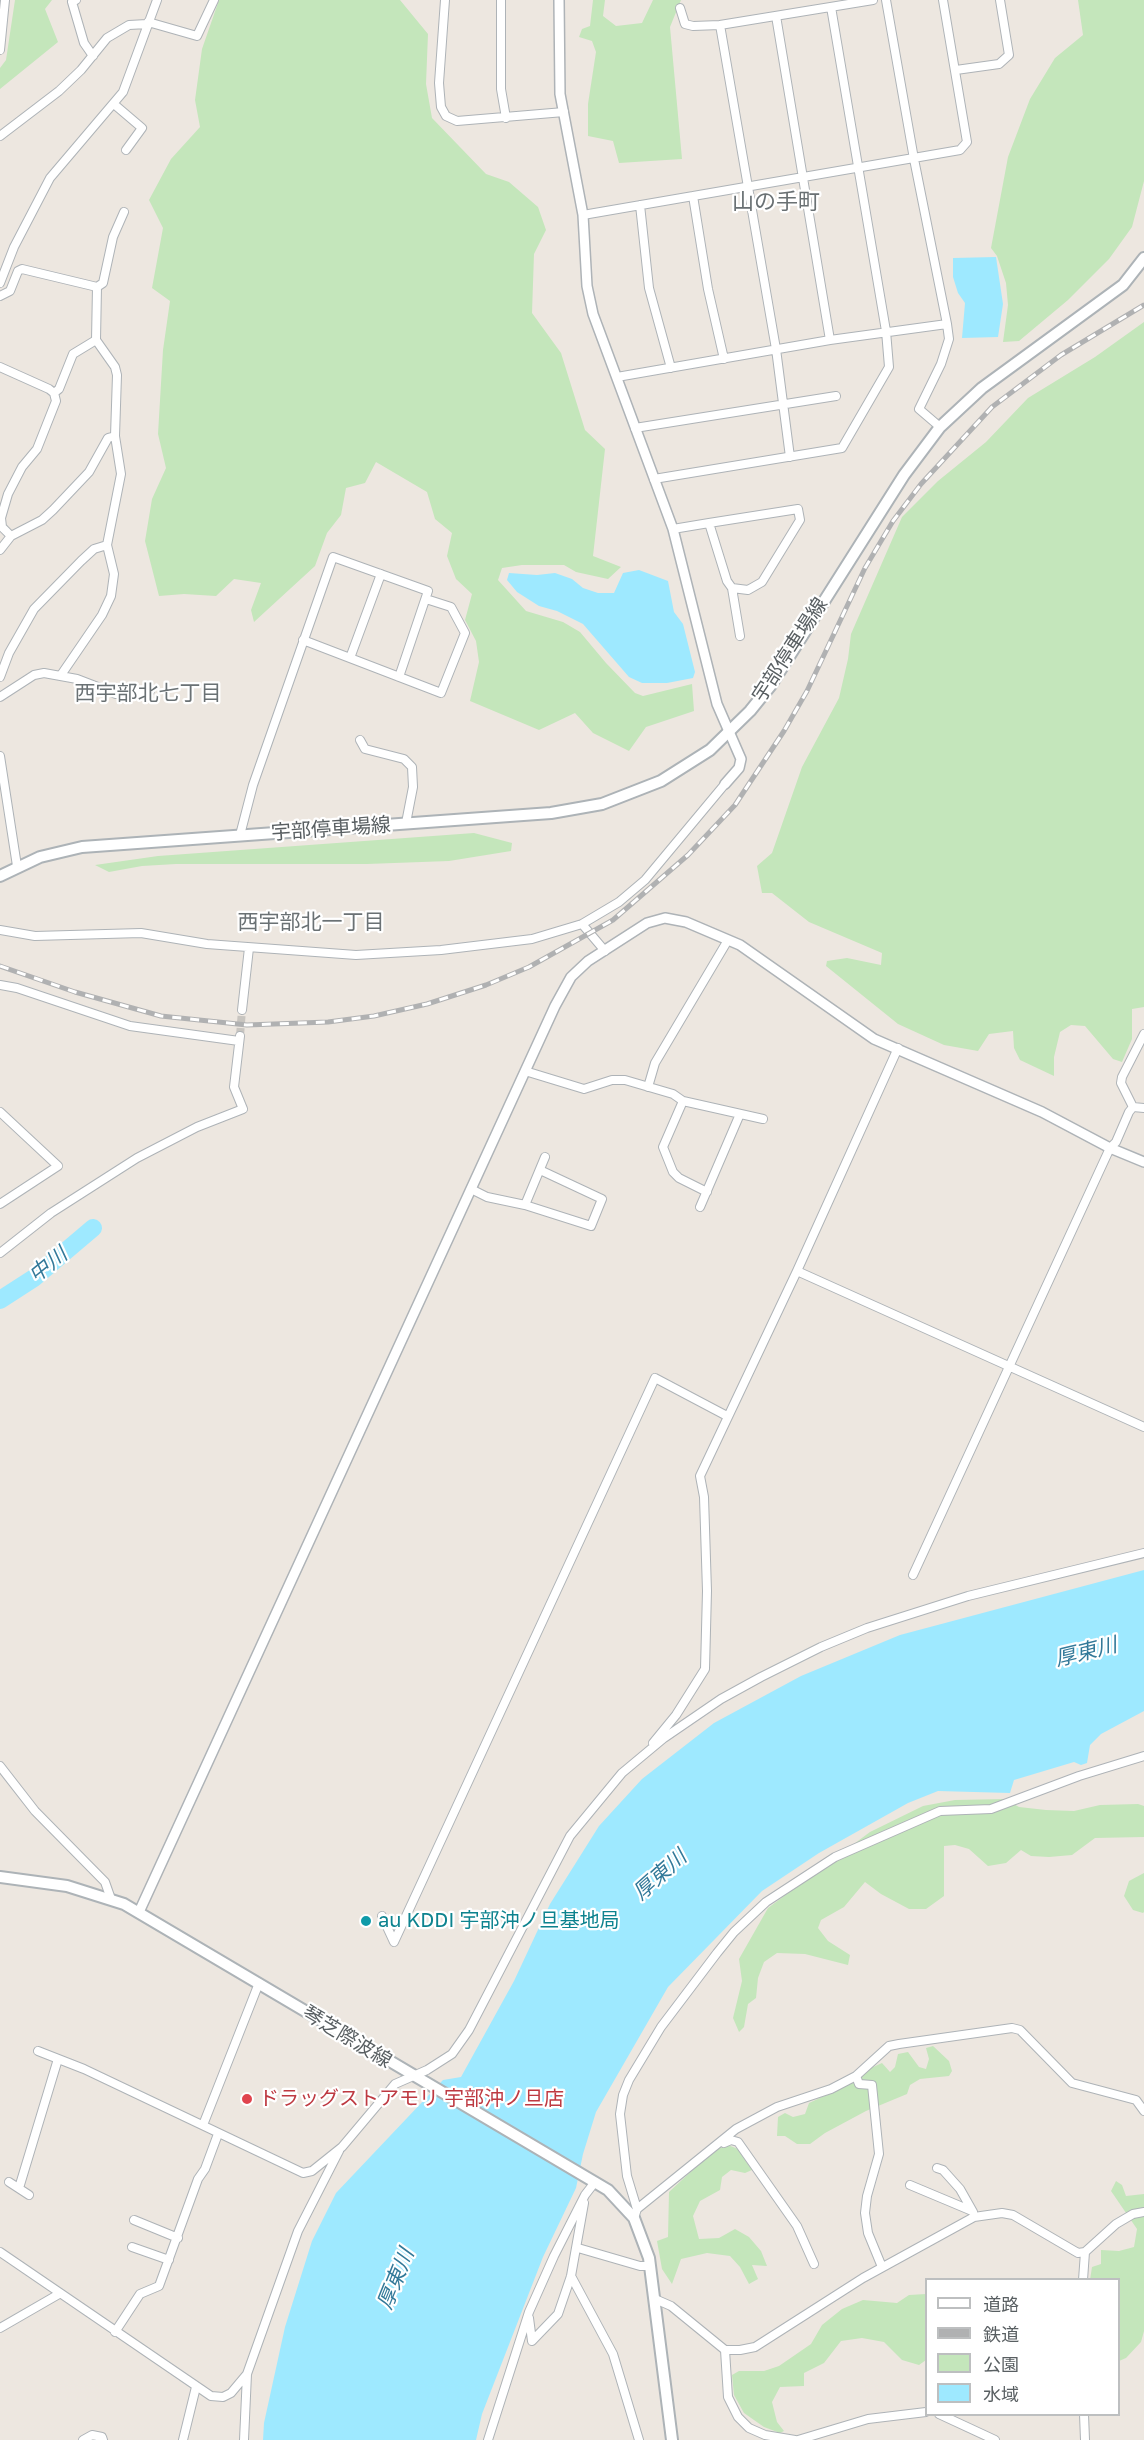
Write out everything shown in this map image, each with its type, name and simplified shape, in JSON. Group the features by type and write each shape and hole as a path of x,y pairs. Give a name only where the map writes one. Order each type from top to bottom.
{"main road":[{"name":"宇部停車場線","path":"0,876 17,866 60,851 82,847 552,813 602,804 661,781 710,750 729,733 771,685 904,475 940,427 982,388 1123,285 1144,258"},
{"name":"琴芝際波線","path":"0,1877 37,1880 111,1899 139,1912 411,2076 435,2087 592,2180 635,2213 644,2238 650,2266 672,2440"}],"street":[{"path":"0,50 5,0"},
{"path":"0,283 50,178 115,105 130,78 157,0"},
{"path":"0,136 59,91 117,30 129,25 148,23 197,36 214,0"},
{"path":"445,0 439,83 441,107 446,116 457,121 564,112"},
{"path":"501,0 501,89 506,118"},
{"path":"0,930 35,936 141,933 207,944 356,955 441,950 531,939 582,924 619,902 645,880 739,768 741,759 711,683 673,530 591,305 583,215 558,67 559,0"},
{"path":"680,8 685,24 720,24 873,0"},
{"path":"886,0 949,339 941,364 919,409 940,427"},
{"path":"583,215 960,150 967,142 943,0"},
{"path":"956,70 999,64 1009,54 1000,0"},
{"path":"73,1 84,44 93,56"},
{"path":"654,479 842,448 889,367 886,332 831,7"},
{"path":"776,16 830,340"},
{"path":"720,24 776,349 790,457"},
{"path":"115,105 142,128 126,150"},
{"path":"693,196 708,289 724,359"},
{"path":"640,205 649,288 671,368"},
{"path":"0,296 10,291 18,271 22,269 97,287 103,283 113,237 124,212"},
{"path":"61,675 102,615 111,596 114,574 107,545 121,474 115,436 117,375 115,367 96,340 97,287"},
{"path":"617,377 830,340 947,324"},
{"path":"54,393 59,389 73,354 96,340"},
{"path":"0,367 54,393"},
{"path":"11,536 2,527 3,510 22,467 37,449 55,405 54,393"},
{"path":"635,428 836,396"},
{"path":"0,550 11,536 42,520 53,510 89,472 108,438 115,436"},
{"path":"673,530 798,509 800,520 762,582 748,590 732,588"},
{"path":"708,523 727,581 732,588 740,636"},
{"path":"0,677 9,653 34,609 94,549 107,545"},
{"path":"240,835 253,785 333,557 428,591 399,677"},
{"path":"350,658 381,574"},
{"path":"303,640 441,693 465,633 451,607 426,599"},
{"path":"0,697 34,675 61,675 116,694 150,691"},
{"path":"360,740 365,749 404,759 412,767 413,787 406,823"},
{"path":"0,756 17,866"},
{"path":"139,1912 525,1071 571,977 605,951 647,923 665,918 686,922 740,945 874,1038 1042,1112 1110,1148 1144,1162"},
{"path":"582,924 605,951"},
{"path":"648,1088 655,1063 728,940"},
{"path":"242,1010 249,948"},
{"path":"0,985 17,988 130,1026 239,1039 234,1087 243,1109 196,1127 137,1158 51,1213 0,1253"},
{"path":"1133,1107 1123,1088 1122,1077 1144,1034"},
{"path":"650,1749 651,1744 676,1715 705,1669 707,1591 704,1497 700,1476 797,1271 898,1048"},
{"path":"525,1071 584,1089 612,1080 673,1094 683,1101 763,1119"},
{"path":"683,1101 663,1147 673,1172 679,1178 707,1192"},
{"path":"1133,1107 1144,1108"},
{"path":"913,1575 1110,1148 1116,1142 1133,1107"},
{"path":"0,1113 58,1166 0,1204"},
{"path":"700,1207 740,1114"},
{"path":"525,1205 545,1157"},
{"path":"471,1189 487,1197 525,1205 591,1226 602,1199 540,1170"},
{"path":"797,1271 1144,1427"},
{"path":"382,1916 394,1942 655,1378 727,1416"},
{"path":"244,2440 247,2374 304,2216 342,2147 395,2084 428,2070 452,2054 469,2030 570,1836 622,1773 650,1749 721,1699 821,1647 867,1628 968,1596 1144,1553"},
{"path":"1144,1756 1079,1776 991,1809 940,1811 835,1857 766,1902 734,1932 661,2027 622,2095 621,2135 635,2213 717,2144 756,2117 831,2089 856,2076 889,2046 1012,2028 1020,2030 1072,2083 1136,2100 1144,2111"},
{"path":"0,1766 35,1811 105,1882 111,1899"},
{"path":"203,2126 259,1983"},
{"path":"38,2051 303,2173 312,2171 342,2147"},
{"path":"19,2188 58,2059"},
{"path":"856,2076 860,2084 872,2085 879,2154 867,2196 865,2213 868,2233 882,2267"},
{"path":"115,2332 140,2294 159,2286 198,2179 206,2169 218,2134"},
{"path":"717,2144 721,2145 730,2140 738,2142 797,2226 814,2264"},
{"path":"937,2168 943,2170 960,2188 973,2214"},
{"path":"488,2440 529,2312 592,2180"},
{"path":"9,2182 29,2195"},
{"path":"910,2185 973,2214 1013,2215 1071,2250 1085,2252"},
{"path":"529,2312 532,2341 558,2314 572,2276 585,2195"},
{"path":"1083,2278 1085,2252 1116,2224 1133,2214 1144,2212"},
{"path":"655,2299 671,2306 725,2350 754,2347 882,2267 973,2214"},
{"path":"134,2220 178,2238"},
{"path":"132,2247 170,2260"},
{"path":"578,2248 640,2266 650,2266"},
{"path":"0,2252 211,2396 223,2397 231,2393 247,2374"},
{"path":"572,2276 613,2354 639,2440"},
{"path":"0,2328 59,2294"},
{"path":"725,2350 728,2397 738,2417 749,2428 765,2435 796,2440 868,2419 925,2412"},
{"path":"183,2440 196,2387"},
{"path":"941,2416 995,2440"},
{"path":"1084,2416 1085,2440"},
{"path":"83,2440 92,2435 102,2437 103,2440"}],"green space":[{"path":"15,0 52,0 45,9 58,42 0,89 0,68 6,60"},
{"path":"219,0 400,0 428,34 426,84 432,118 486,174 509,182 538,207 546,230 534,254 532,313 561,353 585,430 605,449 593,556 621,567 608,579 576,572 564,565 522,565 502,568 498,580 526,611 563,622 580,632 635,693 643,696 692,684 694,711 646,727 629,751 593,733 575,713 539,730 470,701 479,662 476,641 465,620 472,594 456,579 447,556 452,533 435,519 427,492 376,462 365,483 346,488 341,515 327,533 315,566 254,622 251,610 261,583 234,579 216,596 184,594 159,596 145,541 152,499 166,468 158,434 163,350 170,301 152,288 163,228 149,200 171,159 200,127 195,100 202,49"},
{"path":"593,0 605,0 603,16 616,26 642,23 653,0 681,0 670,27 682,159 619,163 613,141 588,136 588,104 596,52 592,41 579,37 582,29 590,26"},
{"path":"1078,0 1144,0 1144,181 1132,227 1109,259 1068,300 1019,341 1003,342 1008,305 1006,283 997,256 991,248 1008,157 1030,99 1055,58 1083,35"},
{"path":"1144,322 1144,1007 1132,1009 1132,1039 1122,1062 1113,1059 1085,1026 1071,1025 1060,1032 1054,1057 1054,1076 1020,1060 1014,1048 1013,1031 989,1034 978,1051 944,1045 898,1024 826,966 827,961 847,958 881,965 882,953 809,922 772,893 762,893 757,866 772,853 802,767 839,698 851,634 902,517 938,481 986,442 1028,398 1095,357"},
{"path":"474,833 512,843 511,851 449,861 367,864 176,864 142,866 109,872 95,865 158,856"},
{"path":"1005,1799 1019,1807 1046,1810 1074,1811 1100,1805 1138,1804 1144,1806 1144,1837 1095,1838 1072,1855 1031,1856 1021,1850 1006,1863 988,1866 969,1849 955,1845 944,1846 944,1896 926,1909 909,1909 881,1894 865,1882 844,1907 821,1920 818,1928 828,1941 850,1955 848,1965 805,1954 777,1953 764,1962 758,1978 756,1998 748,2004 744,2027 739,2032 733,2018 742,1981 739,1959 768,1908 870,1832 923,1806 955,1800"},
{"path":"1144,1873 1143,1913 1133,1910 1124,1896 1129,1881"},
{"path":"933,2046 949,2061 952,2071 949,2076 920,2079 910,2085 907,2094 866,2111 825,2133 810,2144 797,2144 785,2136 777,2136 778,2117 785,2113 793,2117 805,2114 809,2103 848,2085 882,2063 890,2072 895,2067 898,2054 908,2052 919,2067 926,2069 929,2059 926,2048"},
{"path":"728,2145 738,2149 752,2170 745,2173 731,2170 722,2177 720,2190 700,2201 693,2216 699,2239 719,2238 735,2229 749,2237 761,2251 767,2266 752,2265 758,2279 749,2284 740,2267 730,2256 707,2253 681,2259 672,2284 662,2269 657,2241 668,2237 669,2192 713,2151"},
{"path":"1116,2181 1122,2185 1126,2196 1144,2194 1144,2331 1141,2342 1126,2358 1120,2361 1120,2278 1090,2278 1092,2267 1101,2264 1101,2250 1119,2251 1134,2247 1137,2229 1111,2191"},
{"path":"925,2294 925,2361 919,2365 902,2360 884,2342 862,2338 841,2341 824,2363 804,2373 804,2386 780,2387 772,2402 777,2422 784,2431 780,2433 764,2427 744,2413 734,2395 732,2375 739,2371 764,2371 779,2366 811,2344 822,2325 842,2309 863,2300 897,2303 909,2295"}],"water":[{"path":"996,257 1003,304 998,337 962,338 965,303 958,293 953,277 953,258"},
{"path":"639,570 668,581 674,612 683,624 695,672 693,678 667,683 642,683 629,677 583,624 557,611 539,606 517,592 507,580 509,573 537,575 555,573 572,579 583,588 598,593 614,593 623,573"},
{"name":"厚東川","path":"1144,1570 1144,1711 1101,1734 1090,1745 1087,1763 1081,1765 1074,1762 1014,1780 1010,1793 938,1791 908,1803 819,1853 762,1891 668,1987 596,2112 583,2154 576,2188 543,2257 482,2414 476,2440 263,2440 264,2423 285,2327 312,2241 336,2193 443,2080 461,2077 514,1981 550,1904 599,1826 642,1779 714,1723 801,1676 900,1635"}],"waterway":[{"name":"中川","path":"0,1300 34,1278 93,1228"}],"tunnel":[{"path":"240,1036 242,1010"}],"railway":[{"path":"0,966 75,992 161,1016 247,1025 328,1022 374,1016 427,1004 486,985 529,967 613,920 688,855 735,805 784,731 807,691 865,568 893,521 921,484 992,407 1061,355 1144,305"}],"place":[{"name":"au KDDI 宇部沖ノ旦基地局","path":"366,1921"},
{"name":"ドラッグストアモリ 宇部沖ノ旦店","path":"247,2099"}],"district":[{"name":"山の手町","path":"776,202"},
{"name":"西宇部北七丁目","path":"148,693"},
{"name":"西宇部北一丁目","path":"311,922"}]}
